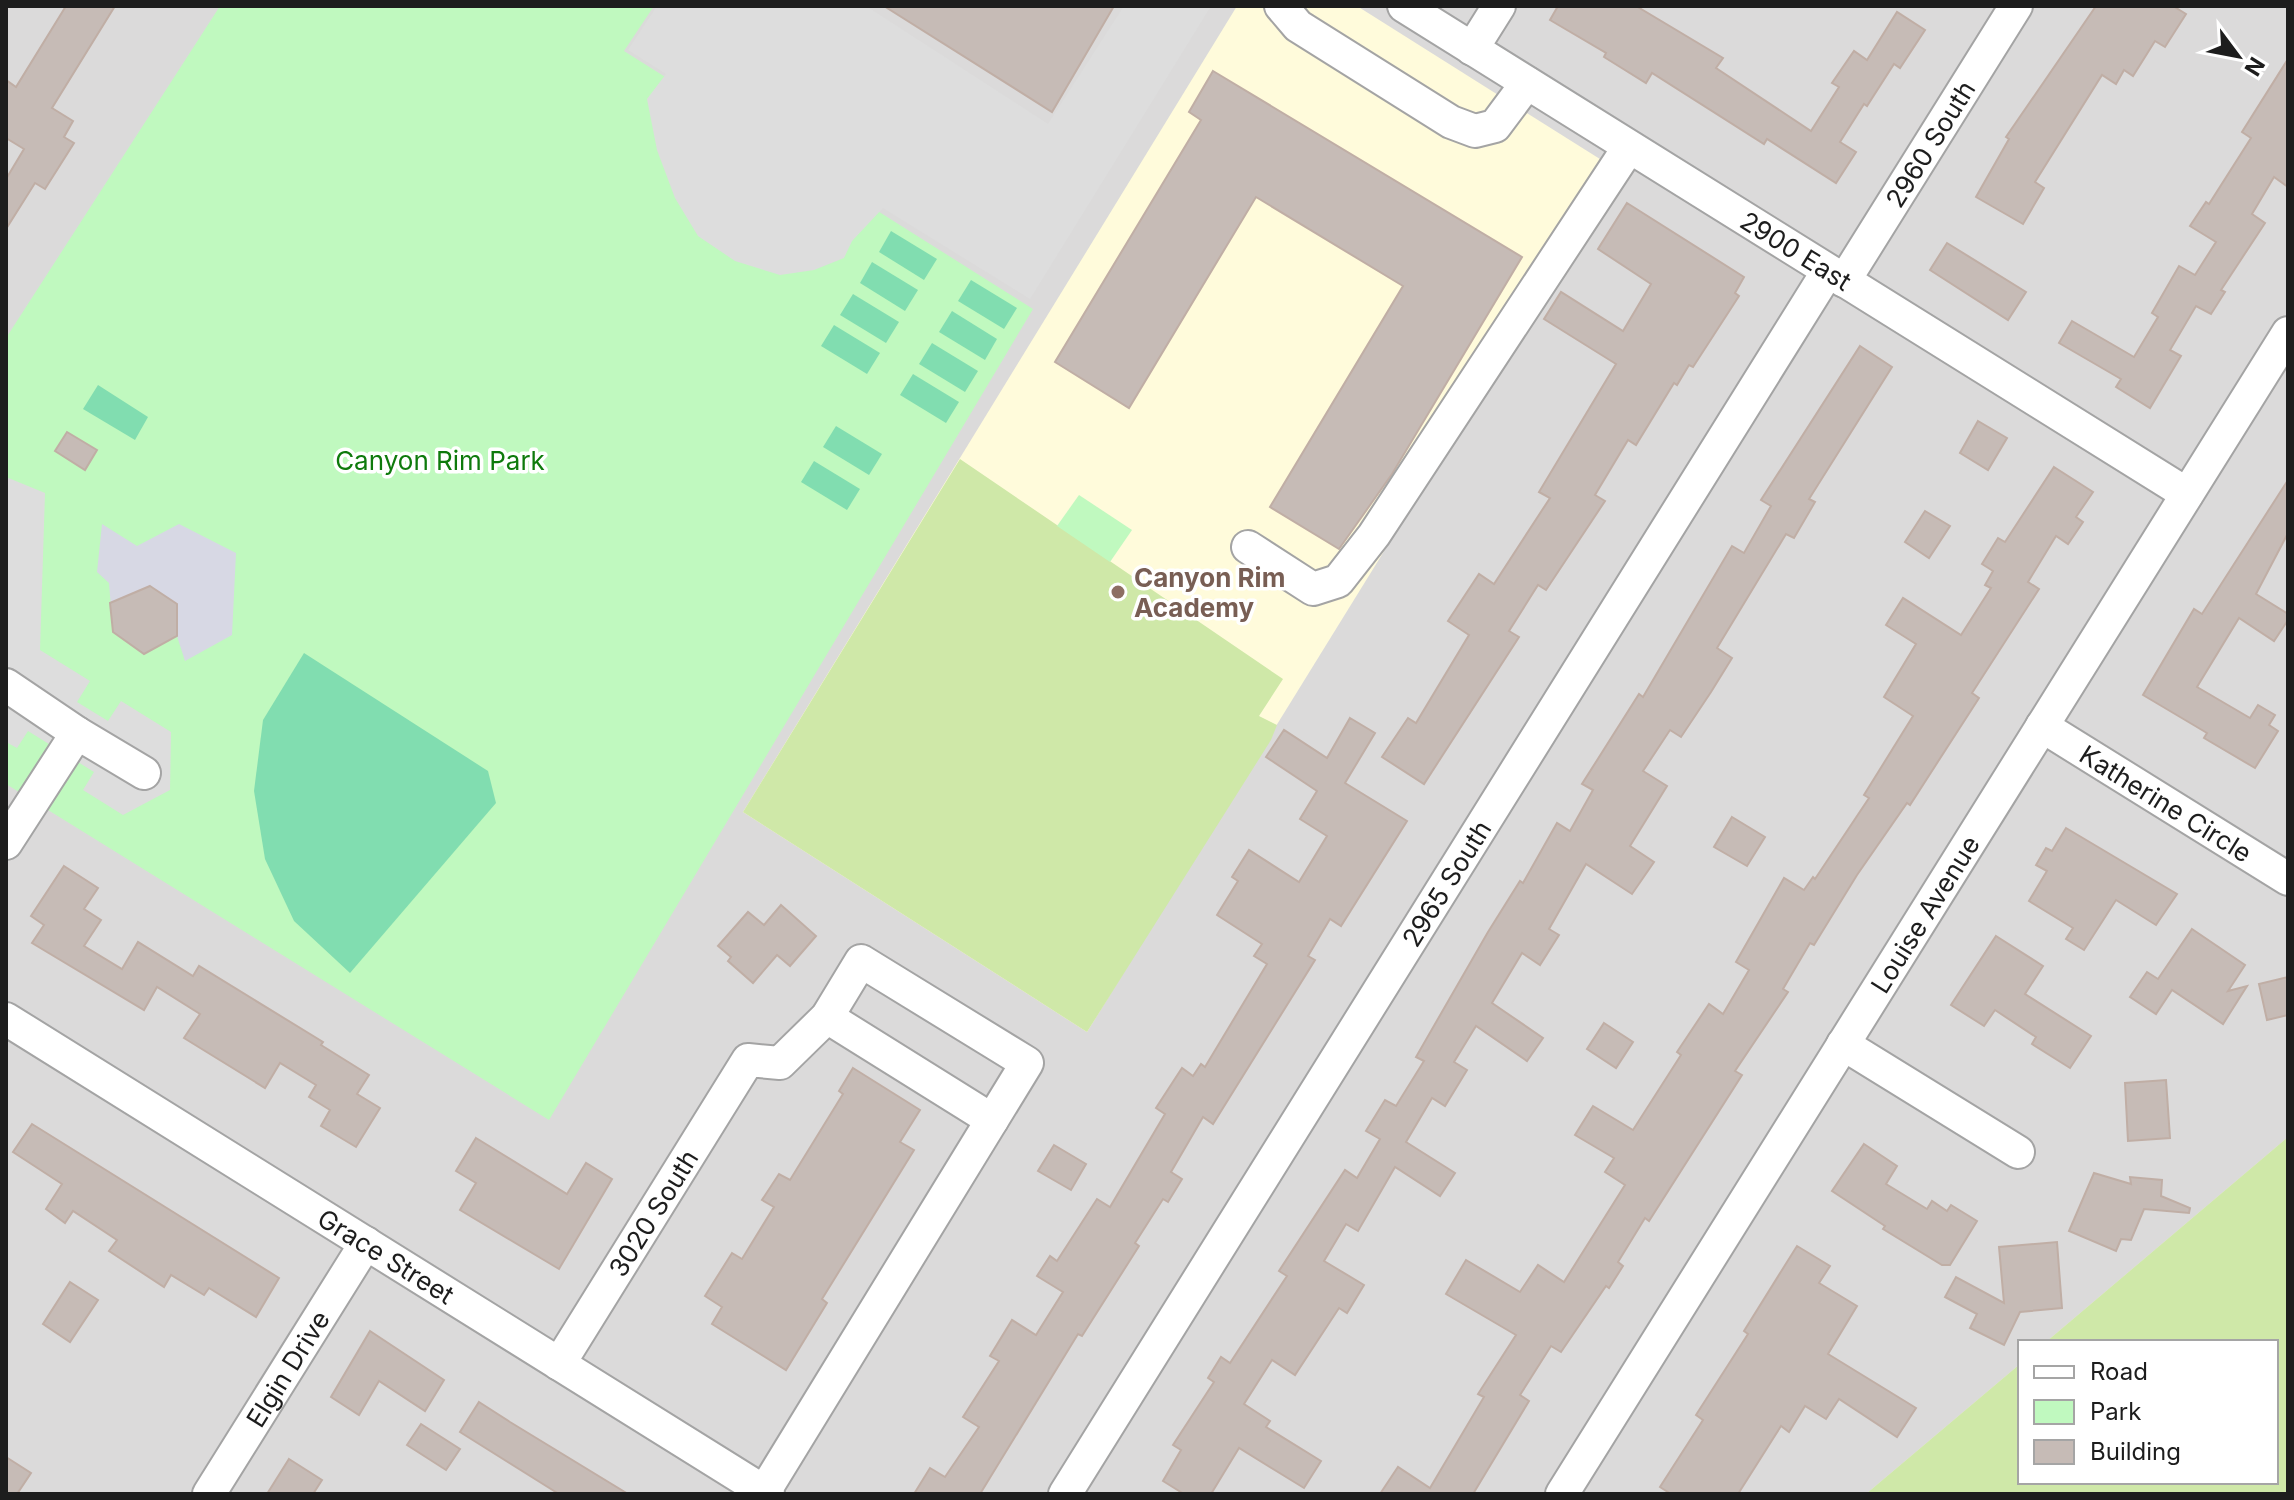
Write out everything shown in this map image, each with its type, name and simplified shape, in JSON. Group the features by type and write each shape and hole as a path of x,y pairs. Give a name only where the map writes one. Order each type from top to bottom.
{"street":[{"path":"1281,6 1298,26 1451,122 1475,131 1495,126 1527,83"},
{"name":"2900 East","path":"1404,6 2187,494"},
{"path":"1472,49 1499,6"},
{"name":"2960 South","path":"1836,276 2016,6"},
{"path":"1248,547 1313,589 1338,581 1440,436 1629,147"},
{"name":"2965 South","path":"1065,1494 1836,276"},
{"name":"Louise Avenue","path":"1562,1494 2288,333"},
{"path":"6,685 144,773"},
{"name":"Katherine Circle","path":"2042,726 2288,879"},
{"path":"6,843 77,733"},
{"path":"766,1493 1027,1063 861,961 827,1017 992,1120"},
{"name":"3020 South","path":"559,1364 748,1060 780,1063 827,1017"},
{"name":"Grace Street","path":"6,1019 766,1493"},
{"path":"1843,1044 2018,1152"},
{"name":"Elgin Drive","path":"209,1494 366,1243"}],"shaded area":[{"path":"6,6 2288,6 2288,1137 2048,1340 2018,1340 2018,1366 1866,1494 6,1494"},
{"path":"657,6 866,6 1048,124 1124,6 1211,6 1030,299 883,208 852,241 844,258 814,270 780,275 735,261 698,236 675,198 657,150 647,99 666,74 628,50"},
{"name":"Canyon Rim Academy","path":"1237,6 1357,6 1619,171 1087,1032 743,812"},
{"path":"6,477 45,493 40,650 90,681 77,702 108,721 121,701 171,732 170,790 123,815 83,790 94,772 28,731 17,748 6,742"},
{"path":"102,524 137,546 179,524 236,553 232,635 185,661 177,636 113,632 109,583 97,572"}],"green space":[{"name":"Canyon Rim Park","path":"220,6 654,6 624,51 1033,309 549,1120 6,784 6,338"},
{"path":"891,231 937,259 924,280 879,252"},
{"path":"872,262 918,290 905,311 860,283"},
{"path":"971,280 1017,308 1004,329 958,301"},
{"path":"853,294 899,322 886,343 840,315"},
{"path":"952,311 997,339 985,360 939,332"},
{"path":"834,325 880,353 867,374 821,346"},
{"path":"932,343 978,371 965,392 919,364"},
{"path":"913,374 959,402 946,423 900,395"},
{"path":"98,385 148,417 135,440 83,409"},
{"path":"836,426 882,454 869,475 823,447"},
{"path":"960,459 1283,679 1259,716 1277,725 1271,740 1087,1032 743,812"},
{"path":"814,461 860,489 847,510 801,482"},
{"path":"1079,495 1132,530 1110,562 1057,526"},
{"path":"304,653 488,771 496,803 350,973 294,921 265,859 254,791 263,720"},
{"path":"2288,1137 2288,1494 1866,1494 2018,1366 2018,1484 2278,1484 2278,1340 2048,1340"}],"building":[{"path":"66,6 115,6 52,108 73,121 64,137 74,143 45,189 35,183 6,229 6,179 24,149 6,138 6,80 16,87"},
{"path":"884,6 1114,6 1052,112"},
{"path":"1558,6 1636,6 1723,58 1716,68 1811,131 1839,87 1832,83 1854,51 1867,60 1897,12 1925,30 1900,68 1894,64 1840,142 1856,152 1836,183 1767,139 1764,144 1652,73 1646,83 1604,57 1606,53 1550,20"},
{"path":"2096,6 2173,6 2186,14 2165,47 2155,41 2133,76 2124,70 2116,84 2102,75 2035,182 2044,188 2023,224 1976,197 2009,139 2006,137"},
{"path":"2288,59 2288,187 2274,177 2252,214 2265,223 2221,290 2225,292 2211,314 2196,306 2170,350 2181,356 2150,408 2116,387 2121,379 2059,343 2072,321 2134,357 2158,317 2152,313 2179,266 2195,275 2216,242 2190,226 2206,202 2209,204 2251,138 2242,132"},
{"name":"Canyon Rim Academy","path":"1213,71 1522,257 1392,474 1339,549 1270,507 1403,286 1256,197 1129,408 1055,362 1201,120 1189,112"},
{"path":"1627,203 1744,277 1735,293 1739,296 1693,367 1689,365 1677,385 1674,383 1636,445 1628,440 1595,495 1605,501 1546,590 1538,585 1509,631 1519,637 1424,784 1382,757 1408,718 1416,723 1469,635 1448,621 1479,574 1494,584 1550,498 1539,492 1616,364 1544,319 1561,292 1623,331 1651,284 1598,249"},
{"path":"1947,243 2026,292 2008,320 1930,270"},
{"path":"1860,346 1892,367 1809,499 1815,502 1794,538 1786,534 1717,648 1732,658 1681,737 1670,730 1643,771 1667,786 1630,846 1654,862 1632,894 1586,864 1549,929 1559,935 1540,965 1522,953 1492,1003 1543,1038 1527,1061 1476,1026 1454,1062 1467,1070 1445,1106 1432,1098 1406,1142 1455,1173 1440,1196 1395,1167 1358,1231 1346,1224 1324,1261 1364,1285 1347,1313 1339,1308 1295,1375 1272,1360 1244,1404 1270,1421 1266,1427 1321,1461 1304,1488 1239,1448 1211,1494 1184,1494 1163,1481 1181,1450 1173,1445 1214,1382 1208,1378 1221,1357 1230,1363 1287,1276 1279,1271 1345,1170 1357,1178 1380,1139 1366,1131 1385,1100 1396,1106 1424,1061 1416,1057 1488,932 1520,881 1523,883 1557,823 1570,831 1593,790 1582,784 1639,694 1643,697 1732,546 1744,553 1771,506 1761,500"},
{"path":"1978,421 2007,438 1988,470 1960,453"},
{"path":"67,432 97,450 85,470 55,451"},
{"path":"2054,467 2093,492 2076,517 2083,522 2068,544 2056,536 2028,582 2039,589 1972,693 1979,698 1910,805 1907,803 1857,875 1814,945 1810,943 1783,989 1788,992 1735,1071 1742,1075 1649,1221 1645,1218 1618,1262 1623,1266 1609,1288 1606,1286 1561,1352 1551,1346 1520,1395 1529,1401 1473,1494 1380,1494 1398,1467 1430,1488 1484,1397 1478,1394 1516,1335 1446,1294 1466,1260 1520,1292 1538,1265 1564,1282 1625,1185 1605,1172 1614,1158 1575,1135 1593,1106 1633,1130 1681,1055 1677,1052 1709,1004 1723,1014 1749,970 1736,962 1784,878 1804,890 1813,877 1815,879 1869,798 1864,795 1913,716 1884,697 1916,644 1886,625 1903,598 1961,635 1991,588 1985,585 1993,571 1982,564 1998,538 2005,542"},
{"path":"2288,480 2288,533 2256,594 2288,614 2288,620 2274,641 2239,618 2197,687 2250,718 2258,705 2275,715 2269,725 2278,731 2255,768 2204,738 2207,733 2143,695 2194,609 2202,614"},
{"path":"1925,511 1950,526 1929,558 1905,542"},
{"path":"150,586 177,604 177,636 144,654 113,632 110,603"},
{"path":"1350,718 1375,733 1345,783 1407,821 1341,926 1330,919 1308,956 1315,960 1213,1124 1203,1117 1171,1172 1182,1179 1168,1202 1163,1199 1135,1243 1139,1246 1082,1336 1078,1334 980,1494 914,1494 930,1468 945,1477 979,1427 963,1417 999,1361 990,1356 1012,1320 1036,1335 1063,1292 1037,1276 1050,1256 1057,1261 1097,1199 1110,1207 1165,1114 1156,1108 1182,1068 1193,1076 1201,1064 1205,1067 1267,964 1254,956 1262,944 1217,915 1238,881 1232,877 1249,850 1299,882 1327,836 1300,819 1317,791 1266,757 1284,730 1327,758"},
{"path":"1732,817 1765,837 1747,866 1714,847"},
{"path":"2066,828 2177,894 2156,925 2116,900 2084,950 2066,939 2073,928 2029,901 2047,871 2036,865 2046,848 2052,851"},
{"path":"64,866 98,888 84,909 101,920 84,946 122,969 138,942 193,976 199,966 323,1042 321,1045 369,1075 357,1094 380,1108 356,1147 321,1126 330,1110 309,1097 316,1085 280,1063 265,1088 184,1038 200,1014 157,987 144,1010 32,943 44,925 31,916"},
{"path":"781,905 816,936 790,966 777,955 753,983 728,961 731,957 718,946 748,912 764,925"},
{"path":"2192,929 2245,965 2228,991 2247,986 2223,1024 2172,990 2156,1014 2130,997 2147,972 2158,979"},
{"path":"1996,936 2043,966 2025,994 2091,1036 2070,1068 2032,1044 2036,1037 1995,1010 1984,1026 1951,1005"},
{"path":"2288,977 2288,1015 2267,1020 2259,984"},
{"path":"1604,1023 1633,1042 1616,1068 1587,1049"},
{"path":"853,1068 920,1110 900,1142 914,1150 822,1299 827,1303 786,1370 712,1324 722,1307 705,1296 732,1253 742,1259 774,1207 762,1200 779,1174 790,1180 843,1094 839,1091"},
{"path":"2166,1080 2170,1138 2128,1141 2125,1083"},
{"path":"32,1124 279,1278 256,1317 209,1288 204,1295 171,1275 164,1287 109,1251 117,1240 73,1211 65,1223 46,1209 62,1184 13,1152"},
{"path":"476,1138 567,1194 586,1163 612,1179 559,1269 460,1210 476,1183 456,1171"},
{"path":"1864,1144 1897,1166 1886,1184 1927,1209 1932,1201 1947,1211 1951,1205 1977,1221 1950,1265 1942,1265 1883,1229 1885,1226 1832,1191"},
{"path":"1054,1145 1086,1164 1071,1190 1038,1171"},
{"path":"2094,1173 2131,1184 2130,1177 2162,1180 2161,1196 2190,1208 2189,1213 2144,1209 2131,1240 2121,1239 2116,1251 2069,1231"},
{"path":"2057,1242 2062,1308 2020,1312 2004,1345 1970,1328 1977,1314 1945,1297 1956,1277 2004,1303 1999,1247"},
{"path":"1797,1246 1830,1266 1819,1283 1857,1306 1828,1354 1916,1408 1897,1437 1839,1399 1826,1419 1805,1406 1789,1432 1781,1426 1738,1494 1671,1494 1660,1487 1703,1420 1696,1415 1748,1334 1744,1331"},
{"path":"70,1282 98,1300 70,1342 43,1324"},
{"path":"370,1331 444,1380 425,1411 379,1381 359,1415 331,1397"},
{"path":"479,1402 628,1494 559,1494 460,1432"},
{"path":"421,1424 460,1449 446,1470 407,1445"},
{"path":"6,1457 31,1473 17,1494 6,1494"},
{"path":"289,1459 322,1480 313,1494 267,1494"}],"place":[{"name":"Canyon Rim Academy","path":"1118,592"}]}
